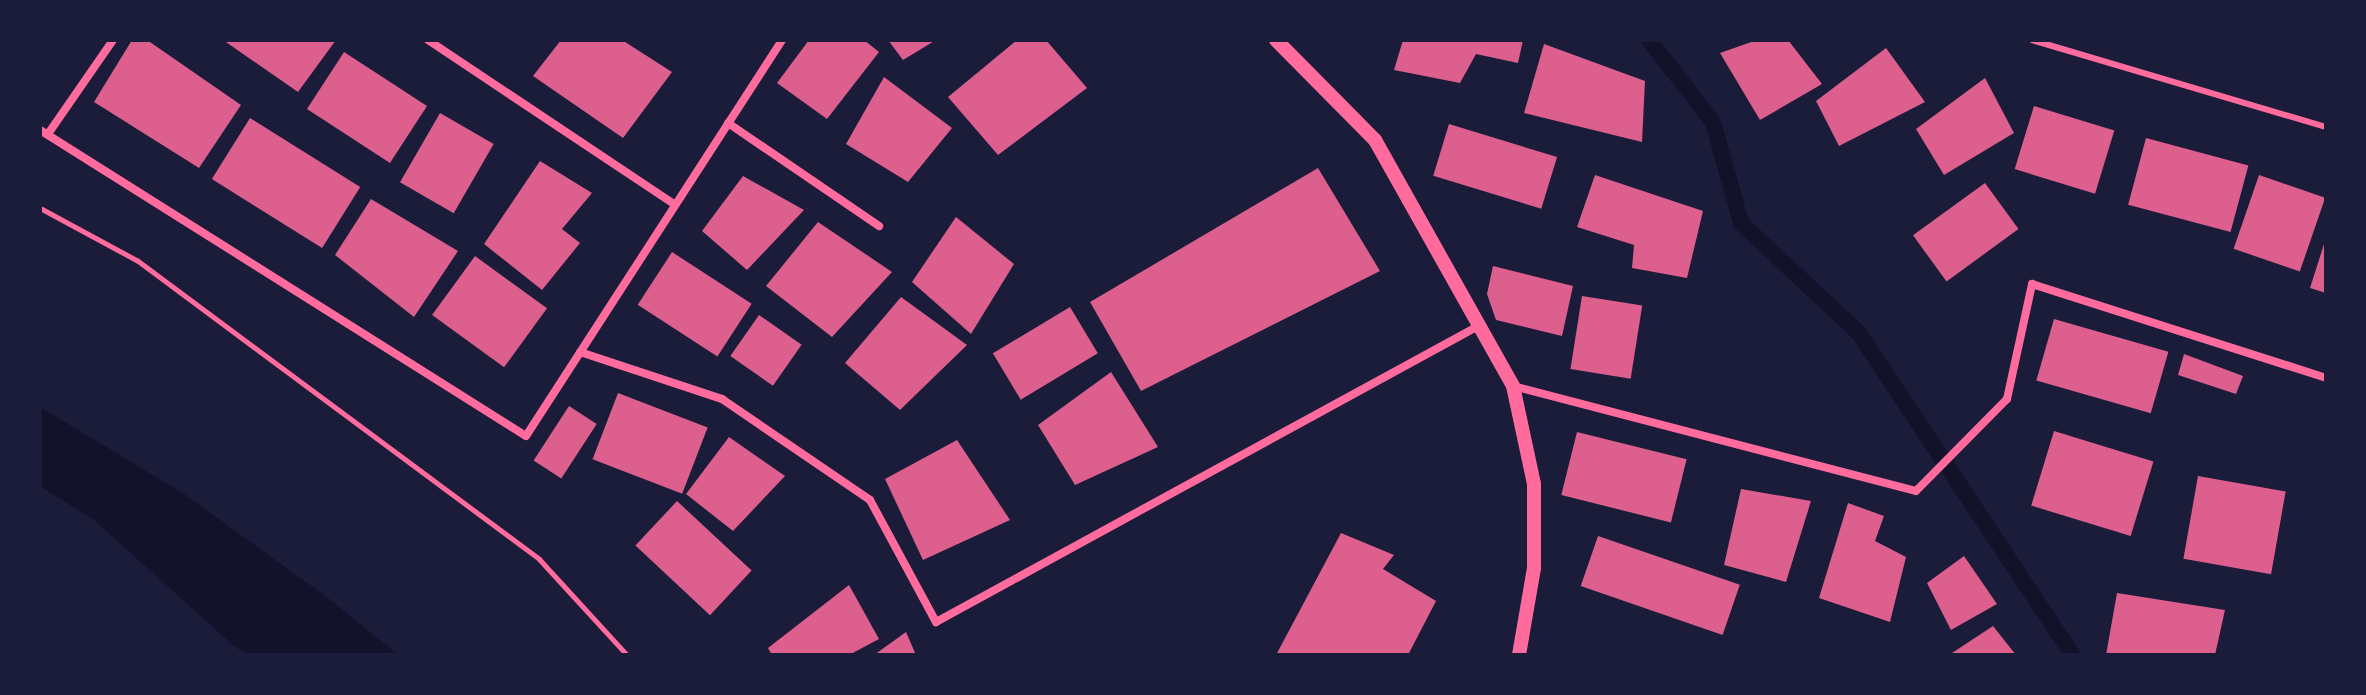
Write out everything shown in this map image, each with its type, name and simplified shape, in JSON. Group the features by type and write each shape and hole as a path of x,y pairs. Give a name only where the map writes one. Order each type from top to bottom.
{"street":[{"path":"113,40 44,132 526,436 782,40"},
{"path":"428,40 675,205"},
{"path":"1276,40 1375,140 1513,386 1534,484 1534,568 1519,655"},
{"path":"728,123 879,226"},
{"path":"1513,386 1916,491 2007,399 2032,284 2326,378"},
{"path":"580,352 722,399 870,500 936,622 1481,325"}],"lane":[{"path":"2032,40 2326,127"}],"path":[{"path":"40,208 138,261 539,559 627,655"}],"shaded area":[{"path":"40,407 184,494 328,598 398,655 249,655 234,646 94,520 40,486"}],"building":[{"path":"132,40 147,40 241,105 199,168 94,102"},
{"path":"223,40 336,40 298,92"},
{"path":"561,40 622,40 672,72 623,138 533,76"},
{"path":"809,40 864,40 879,52 827,119 777,83"},
{"path":"888,40 936,40 903,60"},
{"path":"1017,40 1046,40 1087,88 998,155 948,97"},
{"path":"1403,40 1523,40 1518,63 1476,54 1460,83 1394,70"},
{"path":"1757,40 1788,40 1822,84 1760,120 1720,53"},
{"path":"1544,44 1645,81 1642,142 1524,113"},
{"path":"1886,48 1925,102 1839,146 1816,101"},
{"path":"344,52 427,106 390,163 307,109"},
{"path":"884,77 952,128 908,182 846,144"},
{"path":"1985,78 2014,133 1944,175 1916,129"},
{"path":"2034,106 2114,131 2095,194 2015,169"},
{"path":"440,113 494,144 454,213 400,182"},
{"path":"250,118 360,187 322,248 212,179"},
{"path":"1449,124 1557,157 1541,209 1433,176"},
{"path":"2146,138 2248,165 2231,232 2128,205"},
{"path":"540,161 592,193 562,229 580,243 542,290 484,244"},
{"path":"1318,168 1380,271 1141,391 1090,302"},
{"path":"1595,175 1703,211 1687,278 1632,268 1634,245 1577,227"},
{"path":"2259,175 2325,198 2300,272 2234,249"},
{"path":"743,176 804,210 747,270 702,231"},
{"path":"1985,183 2019,229 1947,281 1913,235"},
{"path":"371,199 458,251 414,317 335,255"},
{"path":"956,217 1014,264 971,334 912,282"},
{"path":"818,222 892,272 832,337 766,286"},
{"path":"2326,241 2326,293 2310,288"},
{"path":"672,252 752,304 717,357 638,305"},
{"path":"475,256 547,308 504,367 432,315"},
{"path":"1493,266 1573,286 1562,336 1496,320 1487,294"},
{"path":"1582,296 1642,306 1631,379 1570,369"},
{"path":"901,297 967,345 900,410 845,363"},
{"path":"1070,307 1098,353 1021,400 993,353"},
{"path":"759,315 802,345 773,386 730,356"},
{"path":"2054,319 2168,352 2151,413 2036,381"},
{"path":"2184,354 2243,376 2236,394 2178,375"},
{"path":"1111,372 1158,447 1075,485 1038,425"},
{"path":"618,393 708,427 682,494 593,459"},
{"path":"569,406 597,424 561,478 534,461"},
{"path":"2054,431 2153,461 2131,536 2031,506"},
{"path":"1577,432 1687,459 1671,522 1561,495"},
{"path":"729,437 785,476 733,531 686,494"},
{"path":"957,440 1010,520 923,560 885,479"},
{"path":"2198,476 2286,491 2271,574 2183,559"},
{"path":"1741,489 1811,501 1786,582 1724,565"},
{"path":"677,501 752,571 710,615 635,546"},
{"path":"1848,503 1884,516 1875,541 1906,557 1890,622 1819,598"},
{"path":"1341,533 1394,555 1383,569 1436,601 1408,655 1276,655"},
{"path":"1598,536 1740,585 1723,635 1581,586"},
{"path":"1964,556 1997,604 1951,630 1927,583"},
{"path":"849,585 879,639 849,655 772,655 768,648"},
{"path":"2117,593 2225,610 2215,655 2106,655"},
{"path":"1993,626 2016,655 1949,655"},
{"path":"906,632 916,655 874,655"}],"waterway":[{"path":"1649,40 1713,122 1741,223 1858,332 2073,655"}]}
